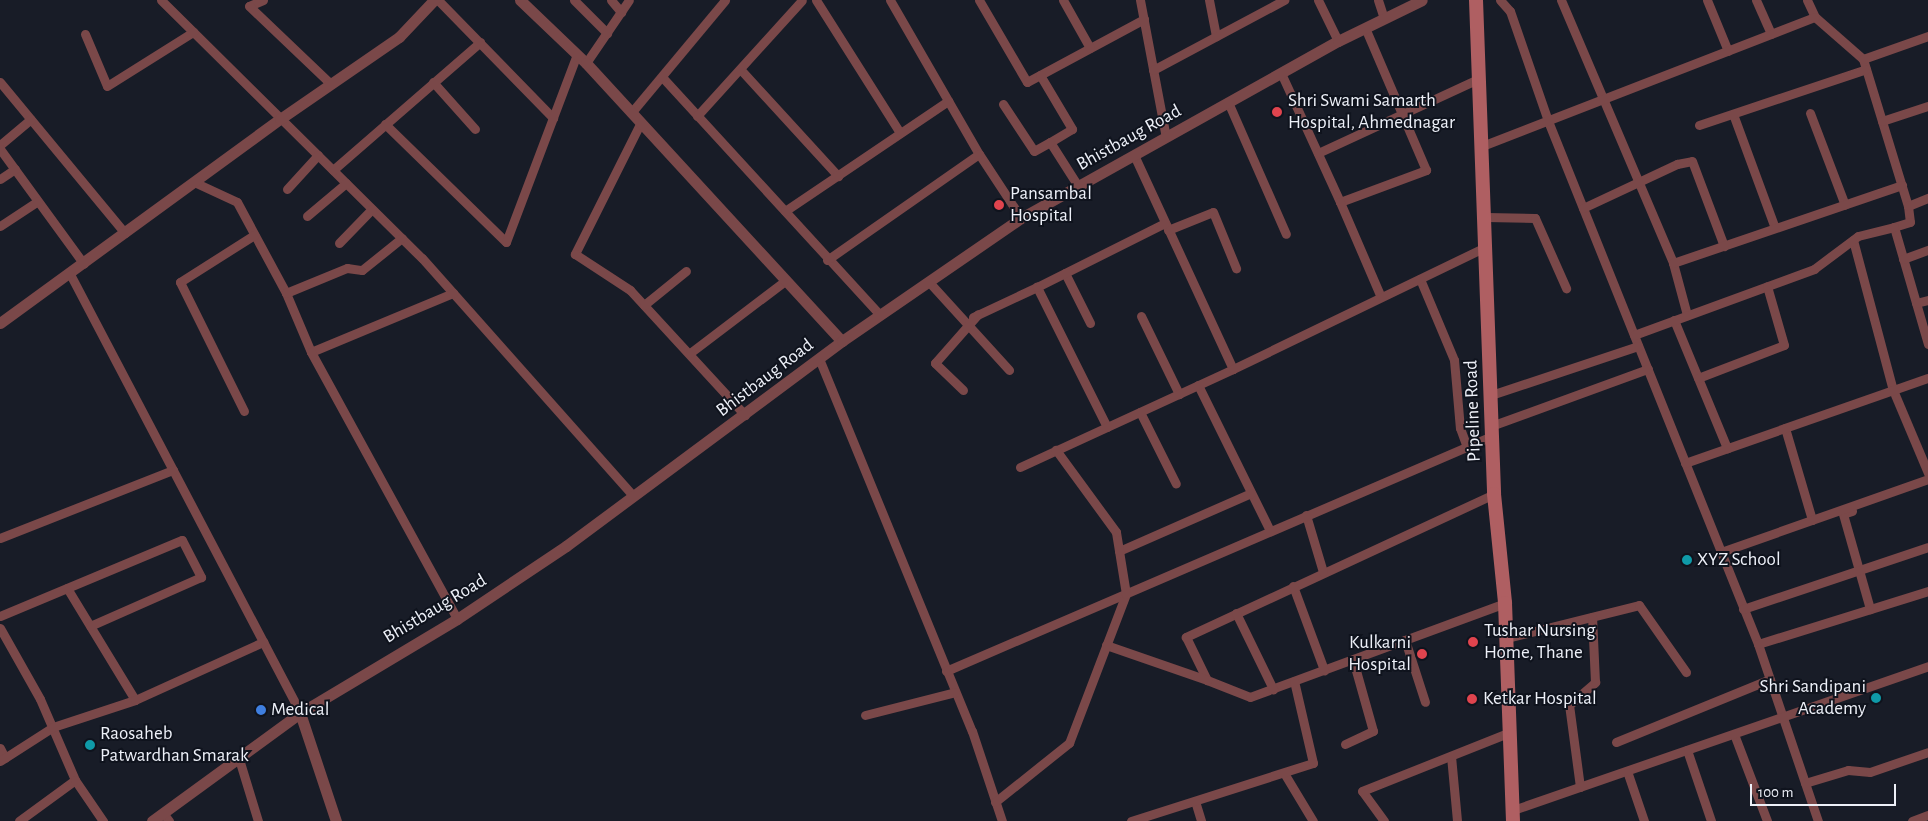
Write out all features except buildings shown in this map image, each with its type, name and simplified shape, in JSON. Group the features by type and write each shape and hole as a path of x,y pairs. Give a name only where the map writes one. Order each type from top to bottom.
{"main road":[{"name":"Pipeline Road","path":"1476,0 1478,79 1486,217 1494,494 1505,603 1513,816"}],"street":[{"path":"161,0 402,238 633,496"},
{"path":"263,0 249,6 331,84"},
{"path":"0,323 84,264 280,119 399,37 436,0 480,42 553,118"},
{"path":"520,0 586,63 842,341"},
{"path":"574,0 607,33"},
{"path":"611,0 620,12"},
{"path":"586,63 629,0"},
{"path":"630,112 663,78 725,0"},
{"path":"697,116 741,70 802,0"},
{"path":"816,0 900,133"},
{"path":"890,0 979,154 1020,218"},
{"path":"979,0 1027,82 1144,19"},
{"path":"1063,0 1090,48"},
{"path":"1140,0 1166,137"},
{"path":"1209,0 1216,36"},
{"path":"1153,70 1284,0"},
{"path":"1318,0 1338,40"},
{"path":"1378,0 1384,18"},
{"name":"Bhistbaug Road","path":"152,821 166,817 300,713 376,665 457,620 566,546 820,360 842,341 1020,218 1338,40 1422,0"},
{"path":"1500,0 1510,11 1548,121 1758,644 1818,821"},
{"path":"1561,0 1673,263 1687,315"},
{"path":"1707,0 1728,51"},
{"path":"1756,0 1771,34"},
{"path":"1634,335 1814,268 1853,240 1910,222 1902,185 1863,59 1815,17 1807,0"},
{"path":"1482,146 1815,17"},
{"path":"1340,202 1426,170 1365,28"},
{"path":"85,34 107,86 193,32"},
{"path":"1863,59 1928,36"},
{"path":"332,170 480,42"},
{"path":"385,124 506,242 577,54"},
{"path":"1700,125 1866,69"},
{"path":"741,70 838,176"},
{"path":"1281,73 1382,297"},
{"path":"1003,104 1034,150 1072,129 1040,75"},
{"path":"663,78 785,211 827,260 880,315"},
{"path":"1318,153 1478,79"},
{"path":"433,82 475,129"},
{"path":"2,86 125,234"},
{"path":"785,211 948,101"},
{"path":"1228,102 1286,234"},
{"path":"1882,121 1928,106"},
{"path":"1810,113 1845,205"},
{"path":"1733,114 1775,228"},
{"path":"0,145 30,119"},
{"path":"641,122 575,254 630,290 690,353 745,415"},
{"path":"1050,142 1078,186"},
{"path":"0,149 84,264"},
{"path":"827,260 979,154"},
{"path":"1134,155 1233,369"},
{"path":"287,189 318,156"},
{"path":"1583,208 1638,181 1692,161 1724,246"},
{"path":"0,179 14,169"},
{"path":"194,182 237,202 286,293 311,352 457,620"},
{"path":"307,216 346,183"},
{"path":"1673,263 1902,185"},
{"path":"1908,206 1928,198"},
{"path":"0,226 38,201"},
{"path":"339,243 372,209"},
{"path":"963,390 935,363 967,324 978,314 1166,226 1213,212 1236,268"},
{"path":"1486,217 1535,218 1566,288"},
{"path":"1894,227 1928,344"},
{"path":"244,411 180,282 254,235"},
{"path":"286,293 347,268 362,270 402,238"},
{"path":"1853,240 1893,390 1924,448 1928,474"},
{"path":"1020,467 1233,369 1487,246"},
{"path":"1903,259 1928,250"},
{"path":"644,305 686,271"},
{"path":"1065,273 1090,323"},
{"path":"70,274 300,713 336,821"},
{"path":"1420,279 1454,360 1460,428 1467,447"},
{"path":"690,353 785,280"},
{"path":"929,282 1008,370"},
{"path":"1698,378 1784,345 1767,286"},
{"path":"1037,287 1107,427"},
{"path":"311,352 453,293"},
{"path":"1916,303 1928,300"},
{"path":"1141,316 1179,394"},
{"path":"1674,320 1727,448"},
{"path":"1491,395 1638,346"},
{"path":"820,360 955,692 1000,820"},
{"path":"946,671 1467,447 1492,431 1648,369"},
{"path":"1686,463 1928,378"},
{"path":"1198,385 1270,531"},
{"path":"1140,412 1176,484"},
{"path":"1785,428 1812,520"},
{"path":"995,802 1069,743 1126,594 1116,532 1056,450"},
{"path":"0,538 173,470"},
{"path":"1721,552 1928,479"},
{"path":"1870,609 1843,514 1911,488 1915,483"},
{"path":"1119,551 1251,493"},
{"path":"1207,680 1186,637 1494,494"},
{"path":"1306,516 1323,572"},
{"path":"0,616 182,540 201,577 90,626"},
{"path":"1744,609 1928,547"},
{"path":"1293,586 1324,670"},
{"path":"67,588 135,700"},
{"path":"1758,644 1928,590"},
{"path":"1106,645 1250,697 1505,603"},
{"path":"1507,638 1639,605 1686,672"},
{"path":"1236,613 1273,689"},
{"path":"1580,787 1569,705 1595,682 1592,617"},
{"path":"0,628 53,727 76,780 103,821"},
{"path":"1405,640 1425,702"},
{"path":"0,748 3,759 53,727 135,700 263,642"},
{"path":"1345,744 1373,731 1353,660"},
{"path":"1513,816 1580,787 1928,666"},
{"path":"1616,742 1770,679"},
{"path":"1131,821 1145,819 1313,763 1294,681"},
{"path":"865,715 955,692"},
{"path":"1384,821 1362,791 1510,732"},
{"path":"1734,734 1767,821"},
{"path":"1687,750 1711,821"},
{"path":"1805,782 1848,770 1870,772 1928,752"},
{"path":"1451,756 1457,821"},
{"path":"240,760 258,821"},
{"path":"1627,771 1644,821"},
{"path":"1284,773 1312,821"},
{"path":"19,821 76,780"},
{"path":"1195,801 1201,821"},
{"path":"1912,821 1928,815"}],"place":[{"name":"Shri Swami Samarth Hospital, Ahmednagar","path":"1277,112"},
{"name":"Pansambal Hospital","path":"999,205"},
{"name":"XYZ School","path":"1687,560"},
{"name":"Tushar Nursing Home, Thane","path":"1473,642"},
{"name":"Kulkarni Hospital","path":"1422,654"},
{"name":"Shri Sandipani Academy","path":"1876,698"},
{"name":"Ketkar Hospital","path":"1472,699"},
{"name":"Medical","path":"261,710"},
{"name":"Raosaheb Patwardhan Smarak","path":"90,745"}]}
